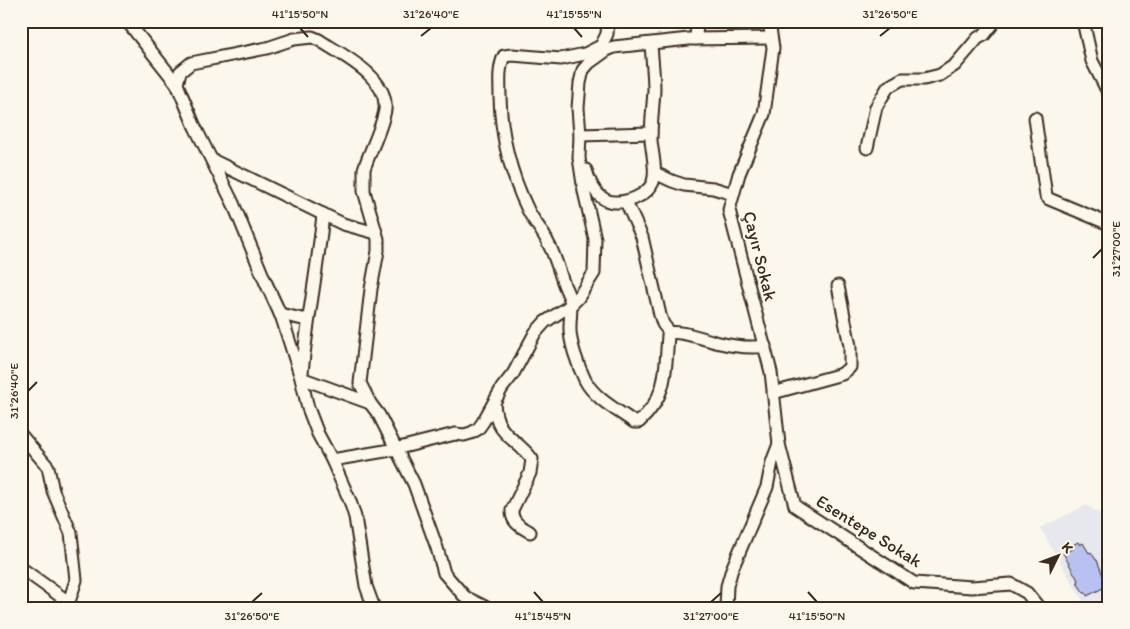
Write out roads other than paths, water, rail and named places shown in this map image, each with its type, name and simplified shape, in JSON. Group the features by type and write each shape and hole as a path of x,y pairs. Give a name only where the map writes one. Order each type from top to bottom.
{"street":[{"path":"127,21 177,84 195,127 247,234 280,314 301,378 308,408 318,434 332,460 354,517 366,586 374,608"},
{"path":"608,21 606,34 601,46 584,54 561,59 504,56 501,63 501,114 507,154 529,211 554,254 571,306 570,327 574,351 586,382 602,399 634,422 639,422 646,415 662,390 668,335 670,333"},
{"path":"696,39 697,21"},
{"name":"Çayır Sokak","path":"769,21 772,48 764,114 739,174 729,210 771,372 779,444"},
{"path":"867,148 876,107 888,87 902,79 924,79 940,75 955,65 978,38 984,35 994,21"},
{"path":"1083,21 1092,61 1106,80 1109,94"},
{"path":"177,84 180,72 191,63 267,48 303,37 319,40 360,66 378,84 383,94 385,112 364,169 364,190 378,239 378,251 371,289 360,383 370,403 379,414 414,484 444,573 465,597 483,607"},
{"path":"332,460 396,449 455,434 464,435 471,433 483,422 513,374 535,333 545,322 571,306 588,284 594,273 595,239 579,158 578,108 583,70 594,59 614,47 696,39 771,38"},
{"path":"580,141 587,174 592,186 597,194 606,201 626,202 633,200 652,184 655,173 651,133 654,91 651,44"},
{"path":"1035,118 1046,196 1049,199 1109,224"},
{"path":"580,141 651,133"},
{"path":"212,160 343,224 376,233"},
{"path":"655,173 672,182 713,188 733,194"},
{"path":"626,202 642,237 660,315 663,324 670,333"},
{"path":"301,378 307,320 317,267 323,214"},
{"path":"773,393 842,374 850,367 850,346 838,286"},
{"path":"280,314 307,320"},
{"path":"670,333 751,348 765,346"},
{"path":"301,378 370,403"},
{"path":"494,402 495,418 501,428 532,459 530,473 512,510 514,520 530,532"},
{"path":"21,435 48,467 53,491 71,533 76,580 68,605 21,568"},
{"path":"726,608 727,586 732,569 767,487 772,462 779,444"},
{"name":"Esentepe Sokak","path":"779,444 796,506 914,583 972,587 1011,584 1027,593 1039,608"}]}
